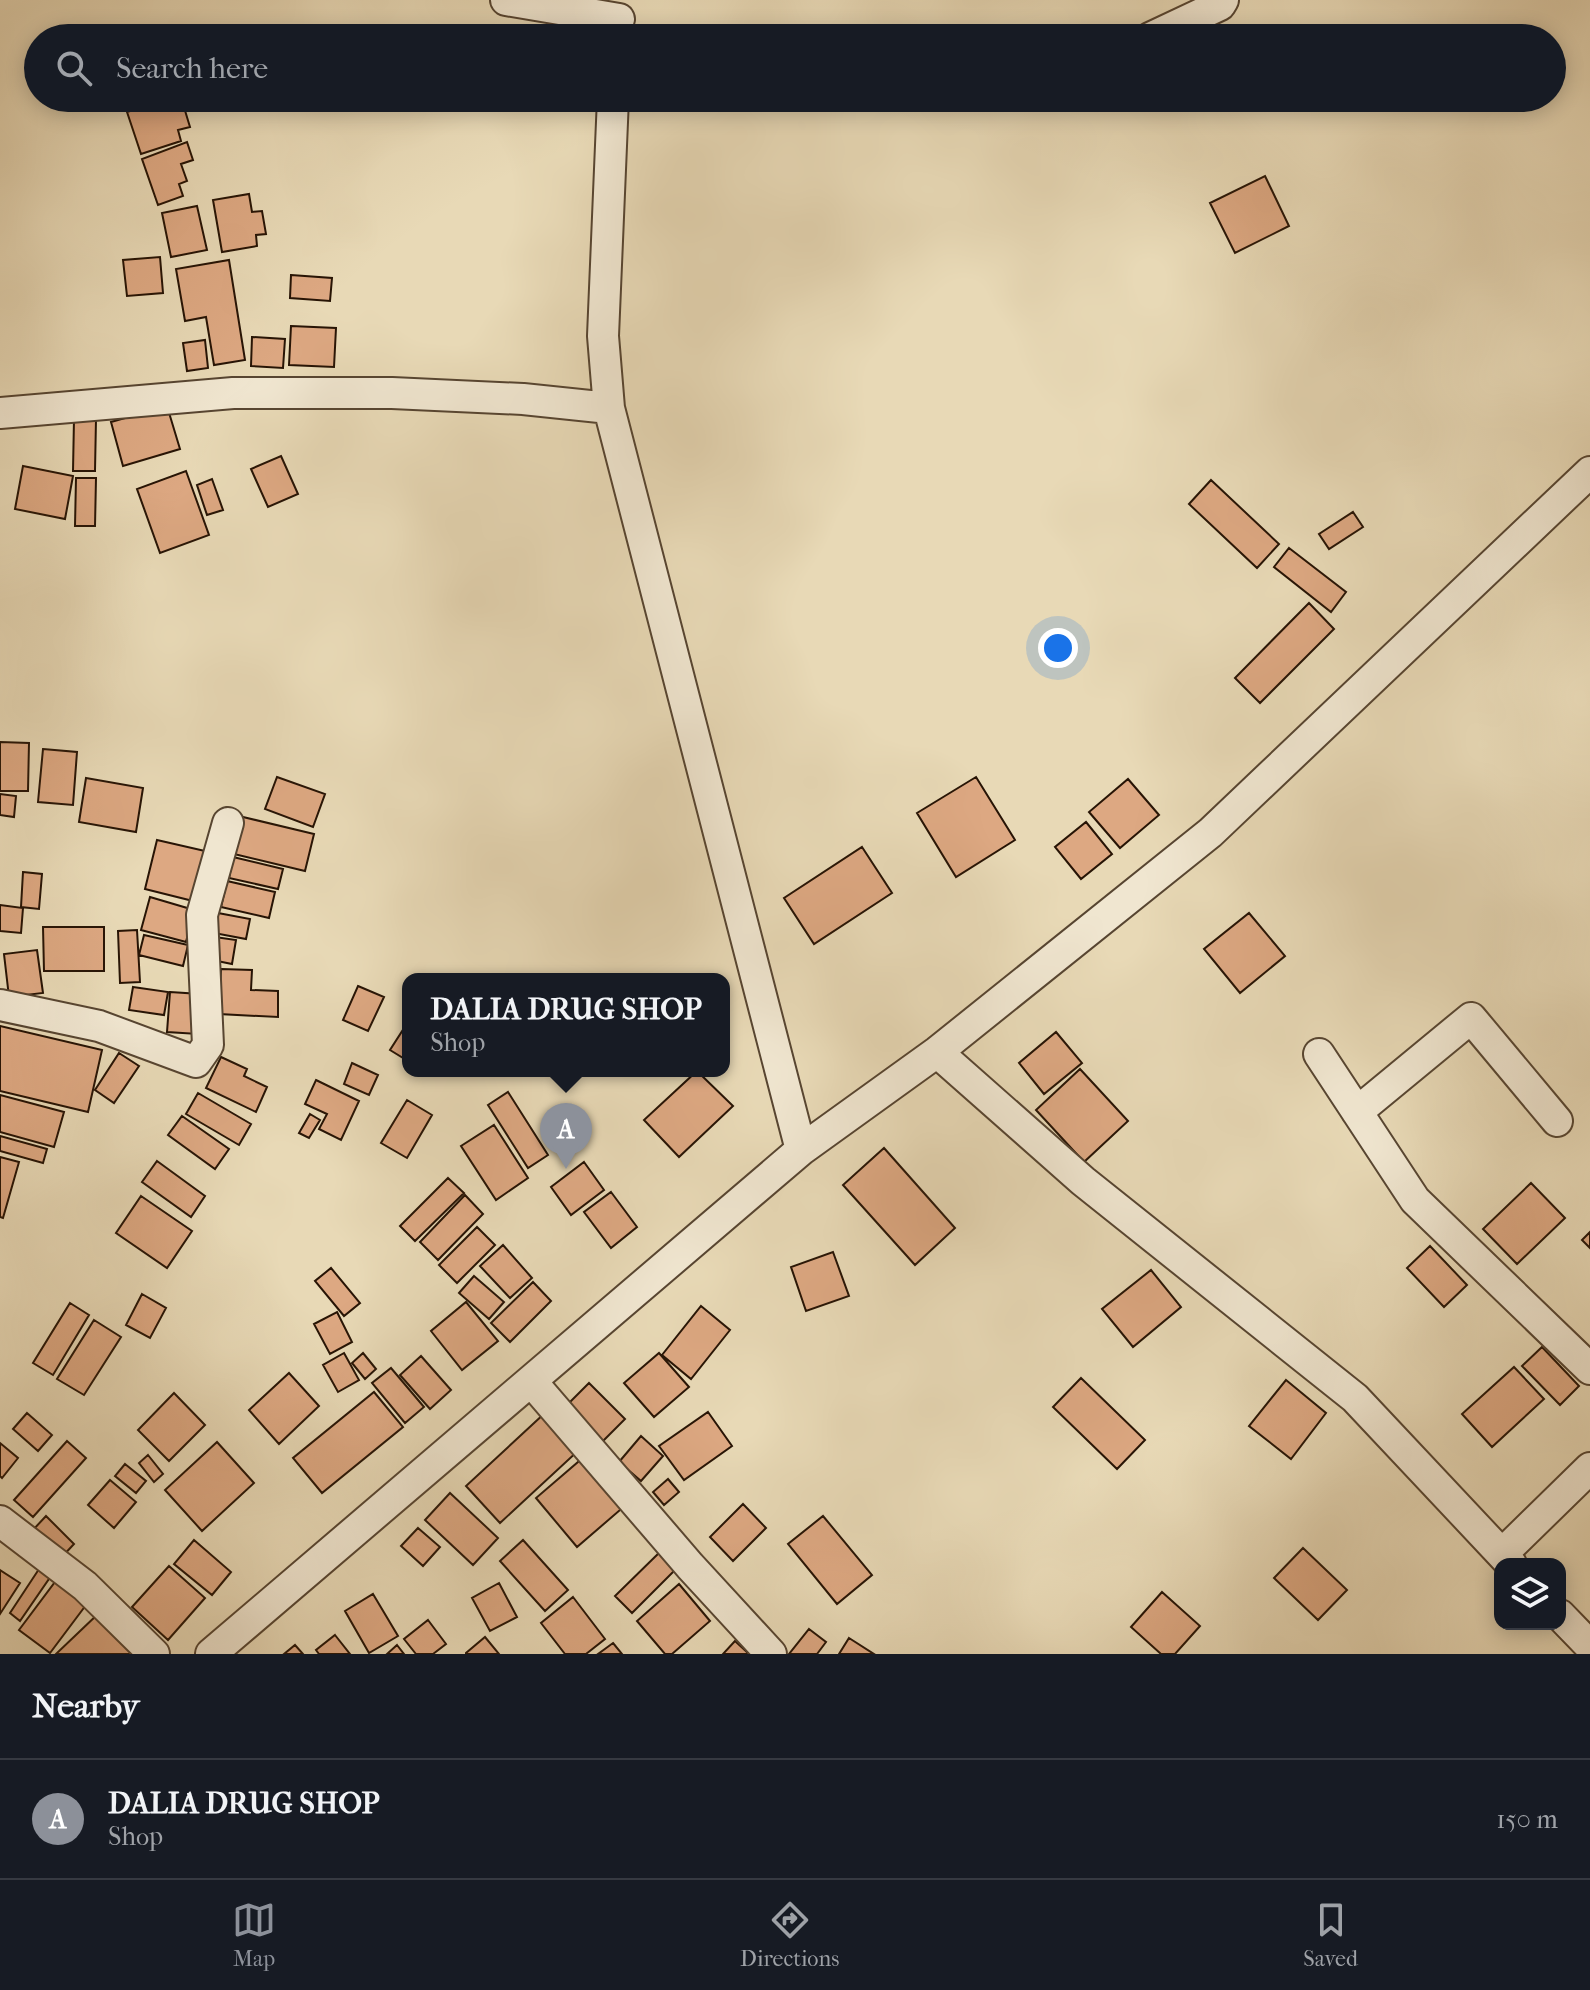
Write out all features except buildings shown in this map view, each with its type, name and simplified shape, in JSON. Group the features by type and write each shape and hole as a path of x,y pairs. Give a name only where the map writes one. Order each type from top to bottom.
{"street":[{"path":"506,0 619,19"},
{"path":"1180,24 1220,5 1223,0"},
{"path":"612,112 603,336 609,408 801,1150"},
{"path":"0,413 233,393 392,393 523,399 609,408"},
{"path":"211,1654 801,1150 937,1052 1210,833 1590,472"},
{"path":"0,1005 99,1026 196,1062 208,1045 202,915 228,823"},
{"path":"1357,1112 1471,1018 1557,1121"},
{"path":"937,1052 1083,1181 1355,1398 1505,1558"},
{"path":"1319,1054 1415,1200 1583,1349"},
{"path":"531,1381 690,1566 771,1654"},
{"path":"1507,1558 1590,1468"},
{"path":"0,1521 85,1586 154,1654"},
{"path":"1566,1621 1590,1646"}],"place":[{"name":"DALIA DRUG SHOP","path":"566,1169"}]}
